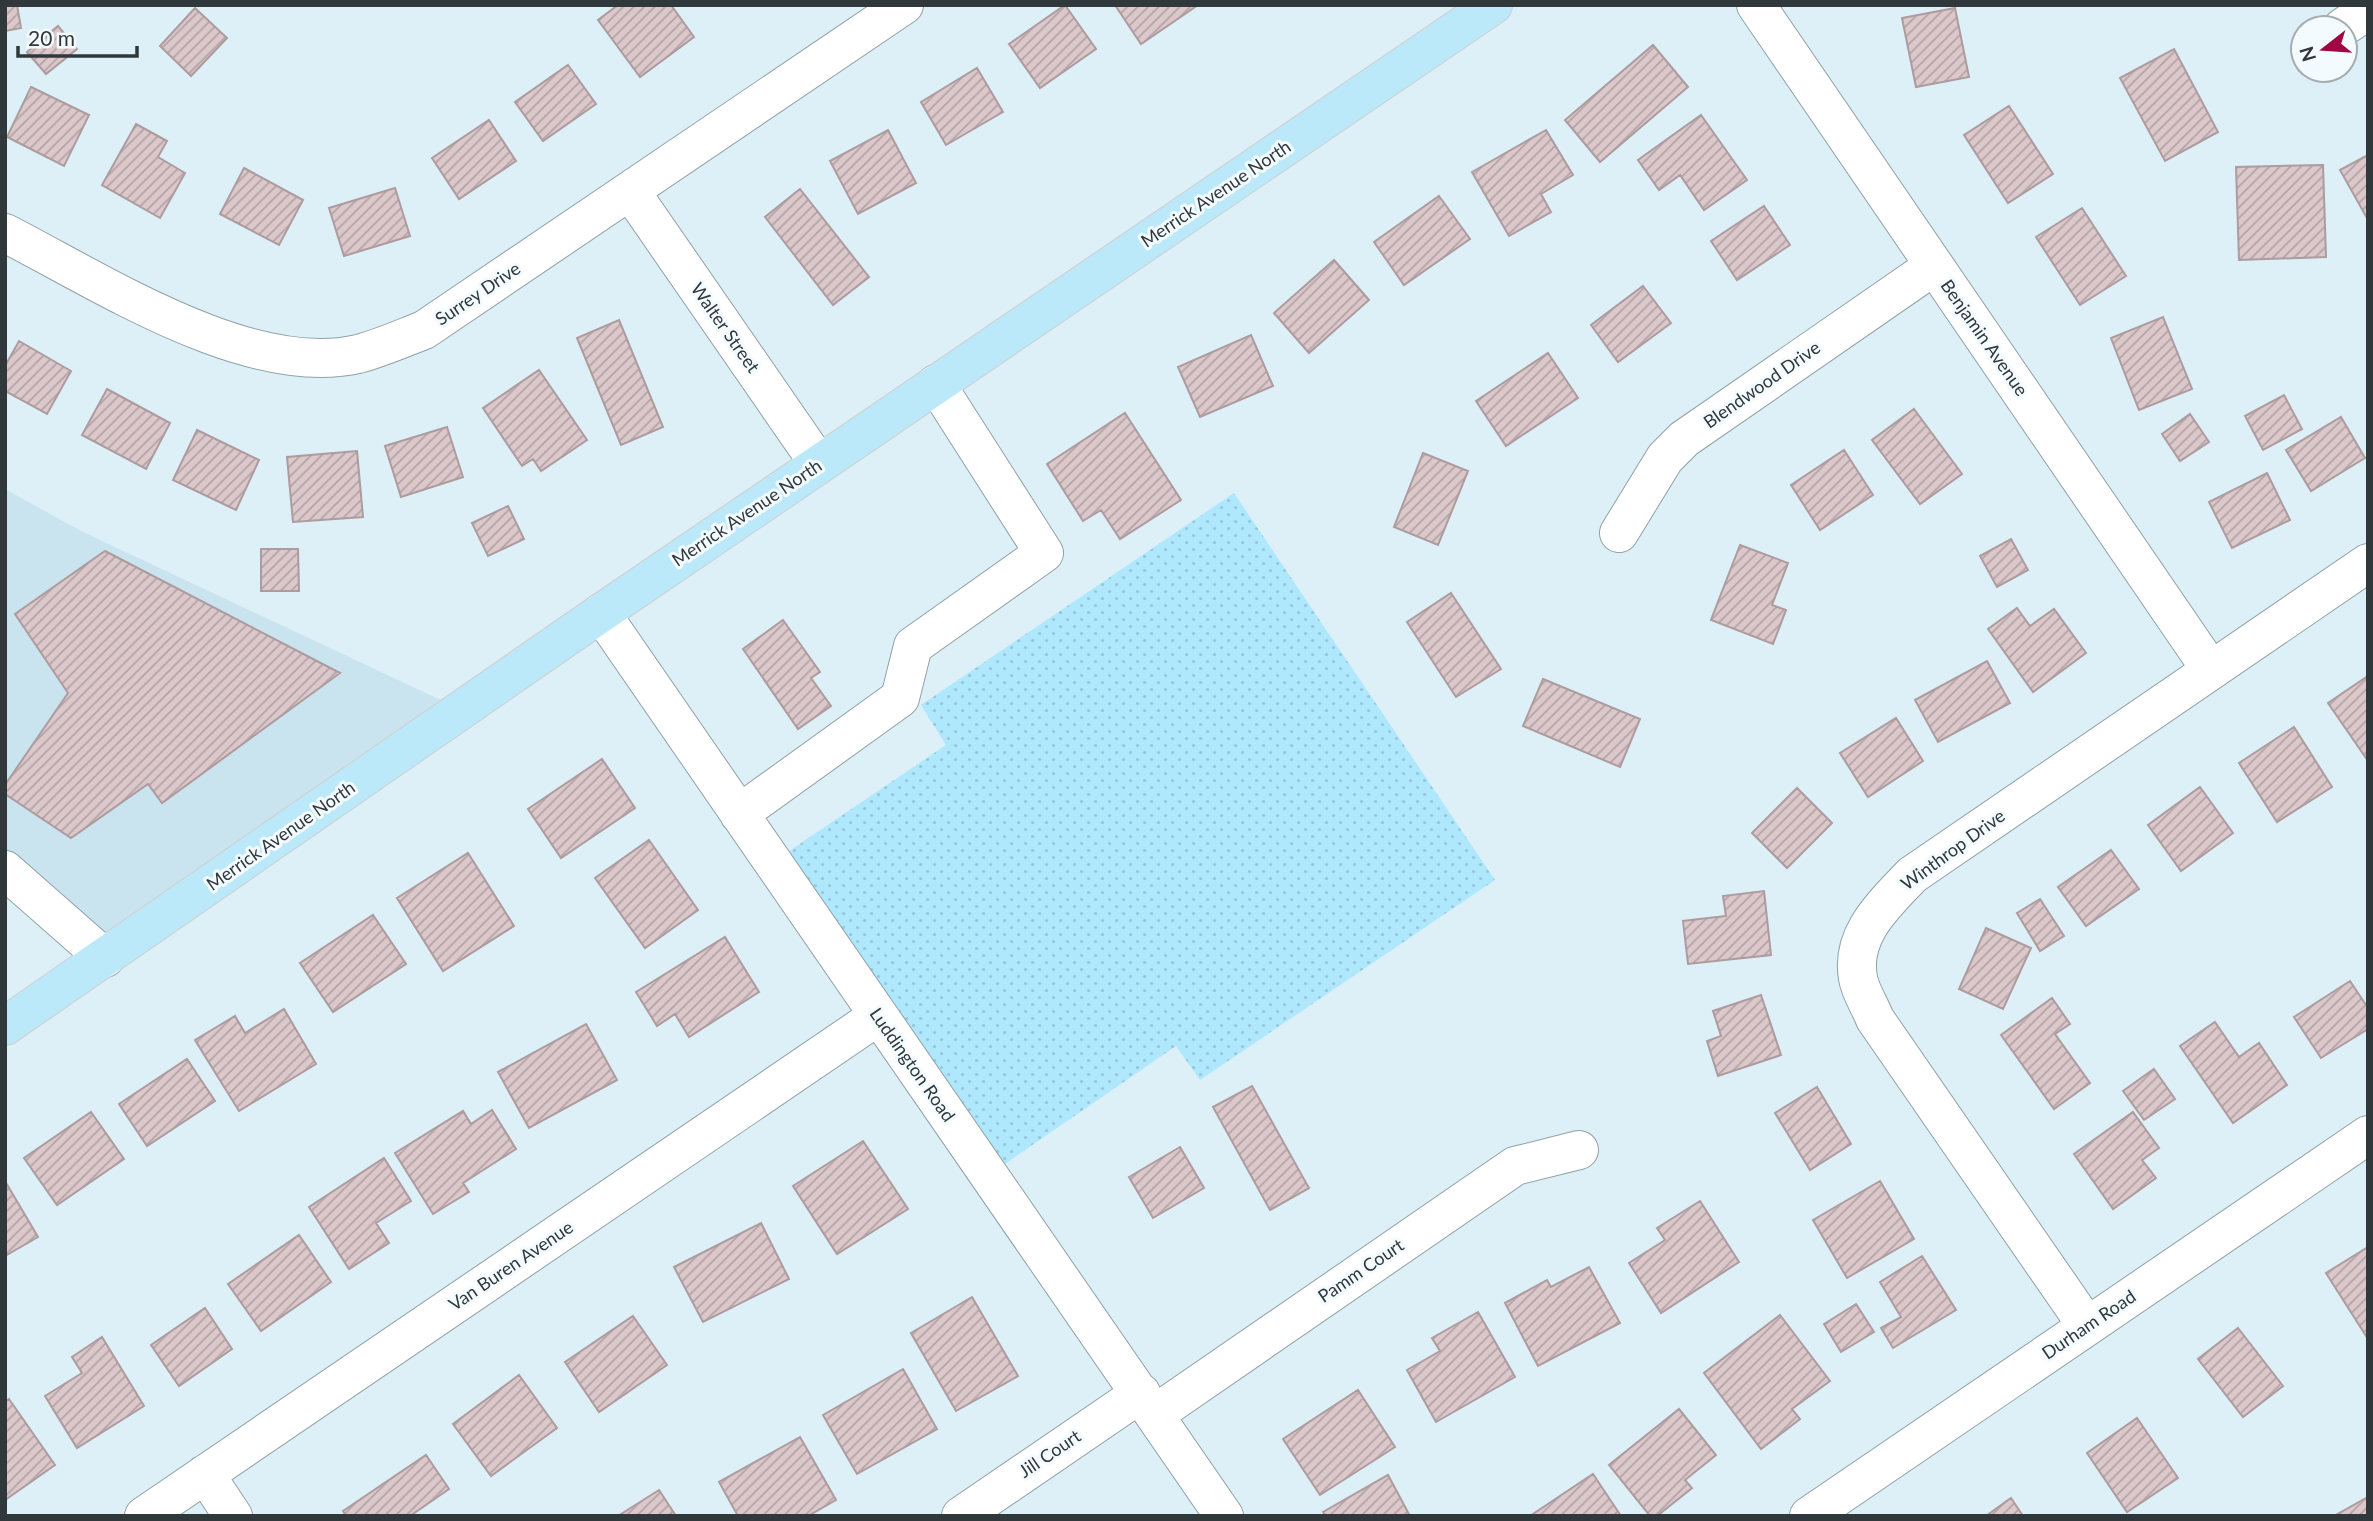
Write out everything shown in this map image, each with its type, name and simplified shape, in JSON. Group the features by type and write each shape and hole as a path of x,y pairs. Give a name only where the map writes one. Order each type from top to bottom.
{"main road":[{"name":"Merrick Avenue North","path":"5,1026 601,613 1493,5"}],"street":[{"name":"Surrey Drive","path":"5,233 200,333 245,348 303,357 357,354 424,330 904,5"},
{"name":"Benjamin Avenue","path":"1756,5 2211,670"},
{"name":"Walter Street","path":"631,192 819,464"},
{"name":"Blendwood Drive","path":"1619,533 1665,458 1684,439 1934,266"},
{"path":"739,814 900,698 913,646 1044,553 936,384"},
{"name":"Winthrop Drive","path":"2087,1326 1875,1019 1858,979 1858,948 1871,918 1912,875 2368,563"},
{"name":"Luddington Road","path":"601,613 1224,1516"},
{"path":"5,870 105,958"},
{"name":"Van Buren Avenue","path":"144,1516 878,1016"},
{"name":"Durham Road","path":"1809,1516 2368,1135"},
{"name":"Pamm Court","path":"1148,1404 1515,1166 1578,1150"},
{"name":"Jill Court","path":"961,1516 1148,1404"},
{"path":"205,1474 233,1516"}],"shaded area":[{"path":"5,489 81,531 462,710 105,958 5,870"},
{"path":"1234,493 1495,880 1200,1080 1176,1046 989,1175 773,862 946,745 921,705"}],"building":[{"path":"5,5 17,5 21,28 5,31"},
{"path":"618,5 671,5 694,37 640,77 598,20"},
{"path":"1065,5 1096,49 1040,88 1009,44"},
{"path":"1115,5 1198,5 1141,44"},
{"path":"195,8 227,38 191,76 160,46"},
{"path":"1955,8 1969,77 1916,87 1902,18"},
{"path":"58,26 77,49 46,74 27,52"},
{"path":"1653,45 1688,87 1600,162 1565,120"},
{"path":"2174,49 2218,132 2165,161 2120,78"},
{"path":"568,65 596,104 543,141 515,102"},
{"path":"977,68 1003,112 946,145 921,102"},
{"path":"31,87 89,115 64,166 7,137"},
{"path":"2009,106 2053,174 2008,203 1964,135"},
{"path":"1701,115 1747,180 1704,210 1680,175 1659,190 1638,160"},
{"path":"489,120 516,161 459,199 432,158"},
{"path":"136,124 167,141 158,157 185,173 160,218 102,185"},
{"path":"888,130 916,183 858,214 830,161"},
{"path":"1546,130 1573,175 1541,194 1551,212 1509,236 1472,172"},
{"path":"2368,155 2368,220 2340,170"},
{"path":"2323,165 2326,257 2239,260 2236,167"},
{"path":"244,168 303,200 279,245 220,214"},
{"path":"395,188 410,236 344,256 329,208"},
{"path":"800,189 869,277 833,305 765,217"},
{"path":"1439,196 1470,239 1404,285 1374,242"},
{"path":"1764,206 1790,245 1737,280 1711,241"},
{"path":"2082,208 2126,276 2080,305 2036,237"},
{"path":"1334,260 1369,300 1309,353 1274,313"},
{"path":"1643,286 1671,323 1618,362 1591,325"},
{"path":"2163,317 2192,389 2139,410 2111,338"},
{"path":"619,320 663,427 621,445 577,338"},
{"path":"1251,335 1273,386 1200,417 1178,367"},
{"path":"19,341 71,371 47,414 5,391 5,366"},
{"path":"1548,353 1578,398 1506,446 1476,401"},
{"path":"539,370 587,440 541,471 533,459 522,466 483,408"},
{"path":"107,389 170,423 146,469 82,435"},
{"path":"2284,395 2302,429 2263,450 2245,416"},
{"path":"1914,409 1962,474 1920,504 1872,440"},
{"path":"1125,413 1181,500 1120,539 1101,510 1083,521 1047,464"},
{"path":"2190,414 2209,442 2180,461 2162,434"},
{"path":"2341,417 2365,458 2311,491 2286,450"},
{"path":"447,427 463,477 401,497 385,446"},
{"path":"197,430 259,460 236,510 173,480"},
{"path":"1844,450 1873,495 1820,530 1791,485"},
{"path":"357,451 363,517 293,522 287,457"},
{"path":"1423,453 1468,471 1438,545 1394,527"},
{"path":"2267,473 2290,520 2232,548 2209,502"},
{"path":"508,506 524,539 488,556 472,523"},
{"path":"2011,539 2028,570 1997,587 1980,556"},
{"path":"1740,545 1788,563 1772,605 1786,610 1773,644 1711,620"},
{"path":"261,549 298,549 299,591 261,591"},
{"path":"105,551 340,673 162,803 148,784 71,838 5,794 5,785 68,693 15,614"},
{"path":"1451,593 1501,669 1456,697 1407,622"},
{"path":"2017,608 2030,626 2054,609 2086,653 2033,692 1988,629"},
{"path":"783,620 820,672 811,678 831,706 798,729 743,649"},
{"path":"1987,661 2010,703 1938,742 1915,700"},
{"path":"2368,676 2368,761 2328,703"},
{"path":"1543,679 1640,719 1620,767 1523,726"},
{"path":"1896,718 1923,761 1868,797 1840,753"},
{"path":"2294,727 2332,787 2277,822 2239,763"},
{"path":"602,759 635,808 561,858 528,809"},
{"path":"2200,787 2233,833 2181,871 2148,825"},
{"path":"1797,788 1832,823 1787,868 1752,833"},
{"path":"649,840 698,910 645,948 595,878"},
{"path":"2111,850 2139,889 2086,926 2058,887"},
{"path":"468,853 514,926 443,971 397,898"},
{"path":"1764,891 1771,955 1688,964 1683,921 1726,916 1723,896"},
{"path":"2040,899 2064,936 2040,951 2017,913"},
{"path":"373,915 406,964 333,1012 300,963"},
{"path":"1986,928 2031,948 2003,1009 1959,989"},
{"path":"725,937 759,992 689,1037 675,1014 657,1026 636,992"},
{"path":"2350,981 2368,1008 2368,1029 2321,1058 2294,1017"},
{"path":"1761,995 1781,1055 1718,1076 1707,1041 1721,1036 1713,1011"},
{"path":"2052,998 2070,1024 2055,1034 2090,1083 2054,1109 2001,1035"},
{"path":"284,1009 316,1064 239,1111 195,1040 235,1016 245,1033"},
{"path":"2215,1022 2239,1057 2259,1043 2287,1085 2233,1123 2180,1046"},
{"path":"586,1024 617,1080 529,1128 498,1072"},
{"path":"187,1059 215,1101 147,1146 119,1104"},
{"path":"2154,1069 2175,1099 2144,1120 2123,1091"},
{"path":"1252,1086 1309,1188 1270,1210 1213,1107"},
{"path":"1817,1087 1851,1144 1810,1170 1775,1113"},
{"path":"492,1110 516,1149 463,1183 469,1192 433,1214 395,1153 463,1111 471,1124"},
{"path":"91,1112 124,1159 57,1205 24,1158"},
{"path":"2133,1112 2159,1148 2142,1160 2156,1178 2113,1209 2074,1154"},
{"path":"863,1141 908,1209 837,1254 793,1186"},
{"path":"1180,1147 1204,1188 1153,1218 1129,1177"},
{"path":"384,1158 411,1201 376,1223 389,1243 349,1269 309,1207"},
{"path":"5,1181 38,1237 5,1256"},
{"path":"1880,1181 1914,1239 1847,1278 1813,1220"},
{"path":"1700,1201 1739,1262 1661,1313 1629,1263 1665,1240 1657,1228"},
{"path":"761,1223 789,1279 703,1322 674,1267"},
{"path":"299,1235 331,1282 261,1331 228,1284"},
{"path":"2368,1247 2368,1339 2326,1273"},
{"path":"1922,1256 1956,1310 1893,1348 1881,1328 1901,1317 1880,1282"},
{"path":"1589,1267 1620,1323 1538,1366 1505,1303 1547,1280 1551,1287"},
{"path":"972,1297 1018,1376 956,1411 911,1333"},
{"path":"1856,1304 1874,1332 1841,1352 1824,1324"},
{"path":"205,1308 232,1349 179,1386 151,1345"},
{"path":"1478,1312 1515,1377 1436,1422 1407,1370 1440,1351 1432,1338"},
{"path":"1780,1315 1830,1381 1792,1409 1800,1419 1761,1449 1704,1373"},
{"path":"633,1316 667,1365 599,1412 565,1362"},
{"path":"2238,1328 2283,1386 2243,1417 2198,1359"},
{"path":"102,1337 144,1406 77,1448 45,1396 82,1373 72,1357"},
{"path":"903,1369 937,1429 857,1474 823,1415"},
{"path":"519,1375 557,1428 491,1476 453,1424"},
{"path":"1358,1390 1395,1447 1320,1495 1283,1439"},
{"path":"9,1399 55,1465 5,1500 5,1402"},
{"path":"1679,1409 1716,1455 1685,1480 1692,1488 1657,1516 1650,1516 1609,1465"},
{"path":"2137,1418 2178,1478 2127,1512 2087,1453"},
{"path":"800,1437 836,1500 808,1516 738,1516 719,1482"},
{"path":"426,1455 449,1489 410,1516 346,1516 343,1511"},
{"path":"1593,1474 1621,1516 1530,1516"},
{"path":"1388,1475 1410,1516 1326,1516 1323,1512"},
{"path":"659,1490 676,1516 618,1516"},
{"path":"2368,1497 2368,1516 2334,1516"},
{"path":"2011,1498 2023,1516 1986,1516"}]}
